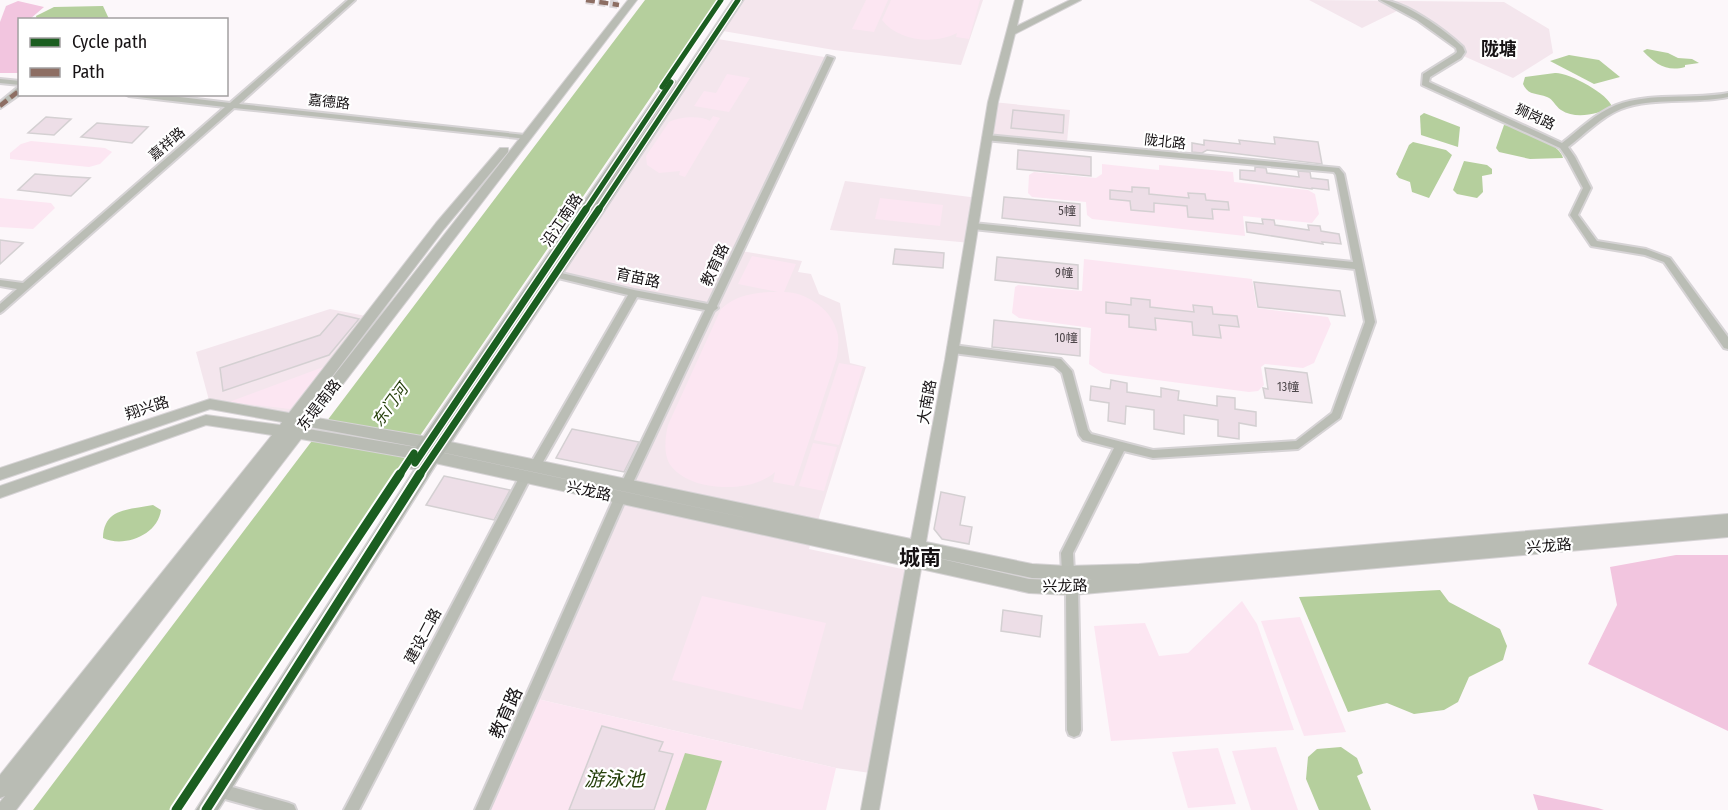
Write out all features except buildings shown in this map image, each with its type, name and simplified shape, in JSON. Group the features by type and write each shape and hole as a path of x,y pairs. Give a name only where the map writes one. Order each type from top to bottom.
{"main road":[{"name":"东堤南路","path":"521,136 622,0"},
{"name":"东堤南路","path":"5,810 296,425 440,226 521,136 633,0"},
{"name":"沿江南路","path":"194,810 426,449 726,0"},
{"name":"沿江南路","path":"206,810 426,449 557,275 738,0"},
{"name":"大南路","path":"870,810 953,349 987,138 999,73 1019,0"},
{"path":"1010,33 1077,0"},
{"name":"翔兴路","path":"0,474 210,404 296,425"},
{"name":"翔兴路","path":"0,492 206,420 296,425"},
{"name":"东堤南路","path":"0,789 296,425"},
{"name":"兴龙路","path":"296,425 426,449 915,555 1029,586 1139,571 1728,520"},
{"name":"兴龙路","path":"1070,581 1728,531"}],"street":[{"name":"嘉祥路","path":"0,309 352,0"},
{"name":"狮岗路","path":"1383,0 1420,18 1459,47 1461,52 1458,56 1426,76 1425,83 1563,146 1587,188 1574,215 1594,244 1646,252 1667,260 1728,345"},
{"name":"教育路","path":"482,810 623,492 713,308 830,58"},
{"path":"0,81 18,83"},
{"path":"0,106 18,92"},
{"path":"1563,146 1618,106 1650,99 1707,100 1728,94"},
{"name":"嘉德路","path":"148,96 521,136"},
{"name":"陇北路","path":"987,138 1339,172 1357,266"},
{"path":"953,349 1057,362 1067,371 1083,432 1087,437 1120,447 1153,454 1298,445 1336,415 1370,322 1357,266 973,226"},
{"name":"育苗路","path":"557,275 713,308"},
{"path":"0,283 24,287"},
{"name":"建设二路","path":"351,810 530,471 634,293"},
{"path":"1074,730 1070,581 1067,553 1120,447"},
{"path":"219,790 289,810"}],"shaded area":[{"path":"738,0 983,0 961,65 834,50 717,30"},
{"path":"866,0 888,0 874,32 852,29"},
{"path":"891,0 980,0 969,39 956,37 957,33 948,37 927,40 897,33 882,20"},
{"path":"1309,0 1504,2 1549,29 1553,53 1513,78 1459,54 1459,47 1401,9 1362,28"},
{"path":"18,1 44,7 31,18 18,18 18,73 0,73 0,22 6,6"},
{"path":"712,38 830,58 741,251 802,261 798,272 811,274 819,294 840,303 850,363 866,367 809,549 916,572 877,774 836,768 533,698 633,486 713,308 557,275"},
{"path":"727,74 750,78 729,112 694,106 704,91 716,93"},
{"path":"993,102 1070,110 1067,142 988,135"},
{"path":"713,116 720,118 685,177 679,175 680,171 659,173 647,165 646,156 669,122 690,117 710,121"},
{"path":"31,141 105,148 112,152 100,164 89,167 10,159 10,153 21,144"},
{"path":"1102,164 1159,170 1159,165 1233,172 1234,182 1308,190 1315,194 1319,214 1312,223 1243,216 1245,236 1092,219 1087,215 1086,202 1032,197 1028,193 1029,175 1034,172 1096,178 1102,174"},
{"path":"845,181 978,198 971,243 830,230"},
{"path":"0,198 51,203 55,208 33,229 0,227"},
{"path":"880,198 943,205 940,226 875,219"},
{"path":"752,256 796,264 784,292 800,295 816,303 833,321 838,336 837,357 794,486 773,482 775,472 752,484 723,487 707,485 681,475 668,462 666,452 668,425 721,309 734,300 748,295 778,292 738,284"},
{"path":"1084,259 1252,279 1257,308 1328,317 1331,324 1314,363 1303,368 1265,364 1261,367 1264,385 1258,391 1249,392 1103,373 1089,364 1091,328 1019,318 1012,313 1015,287 1018,285 1082,291"},
{"path":"330,309 371,317 293,417 210,404 196,352"},
{"path":"839,363 863,367 839,445 814,440"},
{"path":"326,366 290,409 229,402"},
{"path":"813,443 837,447 824,491 799,486"},
{"path":"1676,555 1728,555 1728,731 1588,664 1617,605 1610,567"},
{"path":"702,596 826,623 802,710 672,680"},
{"path":"1242,601 1257,624 1294,730 1111,741 1094,626 1145,623 1159,656 1188,653"},
{"path":"1300,617 1346,732 1304,736 1261,621"},
{"path":"533,698 836,768 826,810 482,810"},
{"path":"1276,747 1298,810 1251,810 1232,751"},
{"path":"1218,748 1236,804 1188,808 1172,752"},
{"path":"1533,794 1598,808 1604,810 1538,810"}],"water":[{"name":"东门河","path":"645,0 717,0 398,468 170,810 33,810"},
{"path":"103,6 109,18 36,18 36,16 54,7"},
{"path":"1647,49 1668,53 1678,58 1692,59 1699,63 1679,68 1667,68 1643,51"},
{"path":"1569,55 1599,60 1620,77 1594,84 1550,61"},
{"path":"1555,73 1569,76 1596,90 1612,107 1594,114 1573,115 1561,110 1549,98 1530,92 1523,84 1525,77"},
{"path":"1424,113 1460,127 1458,147 1421,135 1420,116"},
{"path":"1504,125 1519,128 1547,141 1560,152 1563,158 1530,159 1499,152 1496,148"},
{"path":"1413,142 1446,150 1452,155 1429,198 1412,192 1410,182 1399,178 1396,174 1409,145"},
{"path":"1464,161 1487,165 1492,169 1492,174 1482,176 1483,192 1477,198 1457,194 1453,190"},
{"path":"153,505 161,510 159,519 147,532 130,540 111,541 103,538 104,528 108,521 119,512"},
{"path":"1440,590 1449,602 1500,629 1507,646 1503,660 1469,677 1458,702 1444,710 1414,714 1387,703 1348,712 1299,597"},
{"path":"1341,747 1357,758 1363,773 1357,776 1371,810 1319,810 1306,779 1308,757 1317,749"},
{"path":"685,753 722,761 706,810 665,810"}],"tunnel":[{"path":"586,0 619,5"}],"marked path":[{"path":"586,0 619,5"},
{"path":"0,106 18,92"}],"cycle path":[{"path":"662,87 721,0"},
{"path":"206,810 432,456 441,446 738,0"},
{"path":"415,463 671,82"},
{"path":"176,810 414,453"}],"district":[{"name":"陇塘","path":"1499,49"},
{"name":"城南","path":"920,558"}],"water label":[{"name":"游泳池","path":"614,779"}]}
